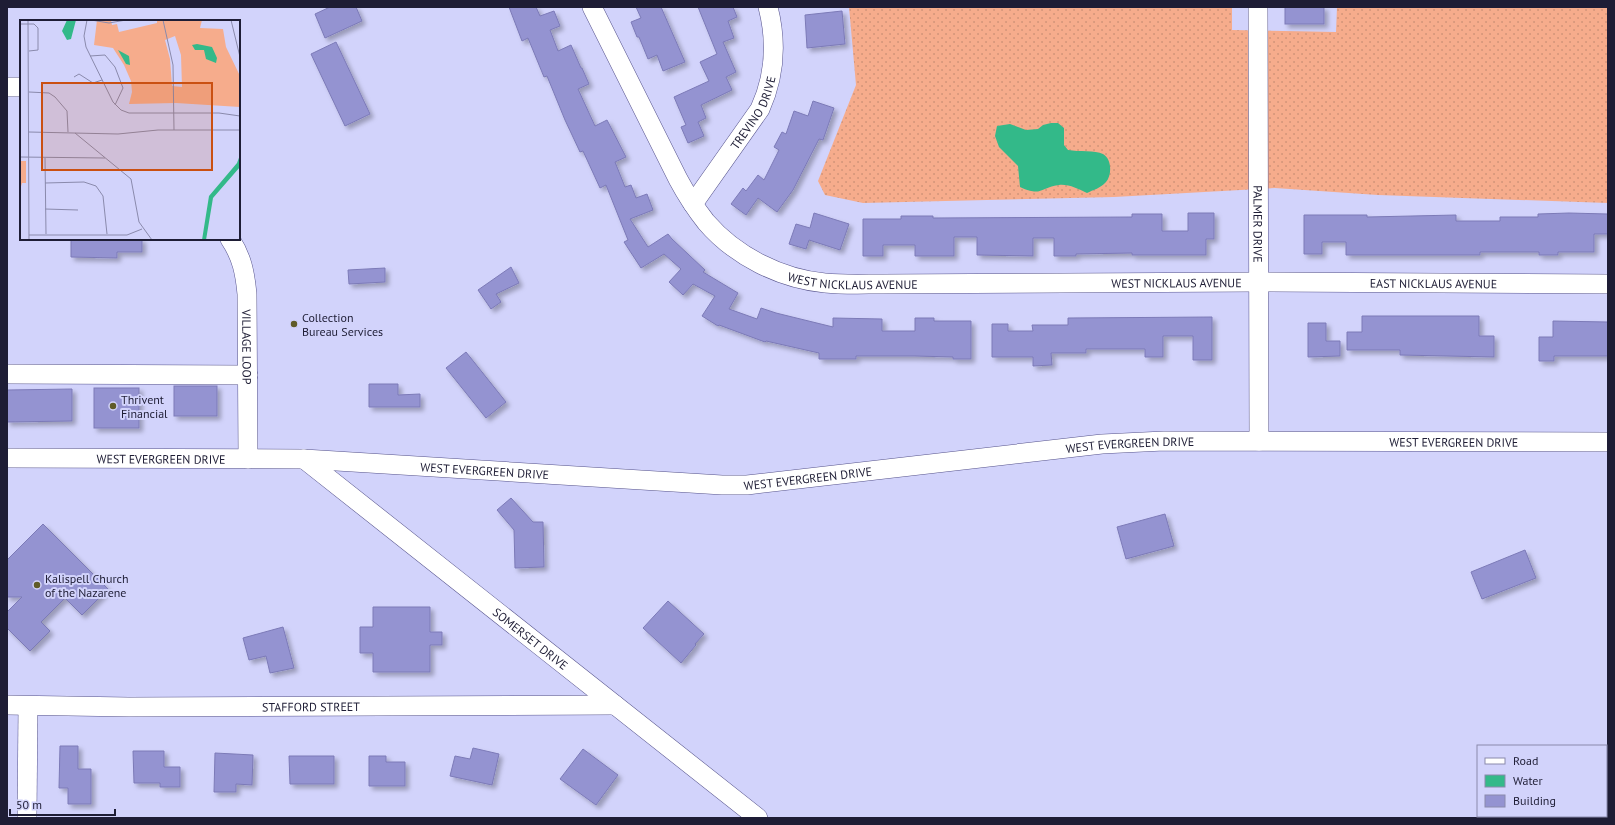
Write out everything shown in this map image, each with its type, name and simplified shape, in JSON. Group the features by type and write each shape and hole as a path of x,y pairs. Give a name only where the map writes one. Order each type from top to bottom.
{"street":[{"name":"WEST NICKLAUS AVENUE","path":"592,7 678,179 693,204 707,223 722,237 749,257 772,270 798,278 826,283 927,284 1260,282"},
{"name":"TREVINO DRIVE","path":"693,204 760,109 765,97 774,58 773,30 768,7"},
{"name":"PALMER DRIVE","path":"1258,7 1260,282 1259,441"},
{"path":"7,87 20,87"},
{"name":"VILLAGE LOOP","path":"231,240 244,270 247,294 248,459"},
{"name":"EAST NICKLAUS AVENUE","path":"1260,282 1608,284"},
{"path":"7,374 248,374"},
{"name":"WEST EVERGREEN DRIVE","path":"7,458 304,459 722,485 747,484 1102,444 1259,441 1608,442"},
{"name":"SOMERSET DRIVE","path":"304,459 758,818"},
{"name":"STAFFORD STREET","path":"7,705 129,707 614,705"},
{"path":"27,818 28,706"}],"shaded area":[{"path":"849,7 1232,7 1232,30 1336,32 1337,7 1608,7 1608,203 1378,195 1275,188 1114,197 863,203 825,195 818,181 856,85"}],"water":[{"path":"1058,123 1064,128 1064,145 1068,150 1096,152 1106,156 1110,171 1108,179 1104,184 1087,193 1066,185 1052,186 1037,192 1020,187 1018,166 999,147 995,136 997,126 1010,124 1026,130 1038,129 1043,125"}],"building":[{"path":"330,7 356,7 362,21 325,38 315,14"},
{"path":"509,7 536,7 540,16 554,11 560,26 550,30 558,51 571,45 589,84 578,89 595,126 607,120 626,157 615,162 625,187 631,185 636,198 647,194 653,210 630,219 648,247 668,234 705,270 703,272 738,293 729,309 757,319 761,308 833,327 833,318 882,319 882,331 915,331 915,318 934,318 934,321 971,321 971,359 915,356 856,356 856,359 819,359 819,353 765,342 719,325 718,326 702,316 715,296 693,284 683,295 669,282 681,269 664,254 641,268 624,242 628,240 606,185 600,188 583,151 580,152 547,76 544,77 528,38 522,41"},
{"path":"636,7 661,7 685,62 663,71 657,55 648,59 631,22 641,18"},
{"path":"698,7 733,7 737,17 728,21 734,38 723,42 736,72 726,77 732,90 701,105 706,118 698,122 704,136 688,143 681,127 686,125 674,97 709,81 700,62 717,54"},
{"path":"1285,7 1324,7 1324,24 1285,24"},
{"path":"842,11 845,44 807,48 805,15"},
{"path":"336,42 370,114 345,126 311,54"},
{"path":"813,101 834,108 823,140 819,139 793,190 777,212 758,198 746,215 731,204 743,188 746,191 758,175 764,180 779,150 774,147 782,132 786,134 794,111 808,116"},
{"path":"814,213 849,224 840,250 809,240 806,249 789,244 796,224 810,228"},
{"path":"1188,213 1214,213 1214,239 1206,239 1206,255 1132,255 1132,253 1054,256 1054,238 1033,238 1033,256 977,255 977,237 954,237 954,256 915,256 915,245 883,245 883,256 863,256 863,219 901,219 901,216 933,216 933,218 1132,217 1132,214 1162,214 1162,231 1188,231"},
{"path":"1538,214 1608,214 1608,234 1594,234 1594,252 1558,252 1558,255 1539,255 1539,252 1480,252 1480,255 1346,255 1346,242 1322,242 1322,254 1304,254 1304,215 1367,215 1367,217 1456,215 1456,221 1500,221 1500,217 1538,217"},
{"path":"71,240 142,240 142,252 117,252 117,258 71,257"},
{"path":"511,267 519,283 496,294 501,302 491,309 478,290"},
{"path":"385,268 385,282 349,284 348,270"},
{"path":"1362,316 1479,316 1479,336 1494,336 1494,357 1400,355 1400,350 1347,350 1347,332 1362,332"},
{"path":"1212,317 1212,360 1193,360 1193,336 1163,336 1163,357 1145,357 1145,349 1086,349 1086,353 1051,353 1052,365 1033,366 1033,357 992,357 992,324 1008,324 1008,331 1033,331 1032,325 1068,325 1068,318"},
{"path":"1553,321 1608,322 1608,356 1554,356 1554,361 1539,361 1539,337 1553,337"},
{"path":"1308,323 1326,323 1326,341 1340,341 1340,356 1308,357"},
{"path":"466,352 506,402 486,418 446,368"},
{"path":"369,384 398,384 398,395 420,394 420,407 369,407"},
{"path":"174,386 217,386 217,416 174,416"},
{"path":"94,388 139,388 139,428 94,428"},
{"path":"72,389 72,421 7,422 7,390"},
{"path":"511,498 533,522 543,522 544,567 515,568 514,530 497,510"},
{"path":"1165,514 1174,546 1126,559 1117,527"},
{"path":"43,524 108,589 82,615 65,598 41,622 50,631 30,651 7,628 7,612 22,597 7,597 7,560"},
{"path":"1525,550 1536,578 1482,599 1471,572"},
{"path":"668,601 704,634 681,663 643,628"},
{"path":"373,607 430,607 430,632 442,632 442,645 430,645 430,672 373,672 373,653 360,653 360,627 373,627"},
{"path":"283,627 294,668 270,673 266,656 249,660 243,638"},
{"path":"60,746 78,746 78,769 91,769 91,804 68,804 68,788 59,788"},
{"path":"473,748 499,754 492,785 450,776 455,756 470,759"},
{"path":"583,749 618,775 596,805 560,779"},
{"path":"133,751 164,751 164,767 180,767 180,787 160,787 160,783 134,783"},
{"path":"215,753 253,755 252,785 236,784 236,792 214,792"},
{"path":"289,756 334,756 334,784 290,784"},
{"path":"369,756 386,756 386,762 405,762 405,786 369,786"}],"place":[{"name":"Collection Bureau Services","path":"294,324"},
{"name":"Thrivent Financial","path":"113,406"},
{"name":"Kalispell Church of the Nazarene","path":"37,585"}]}
